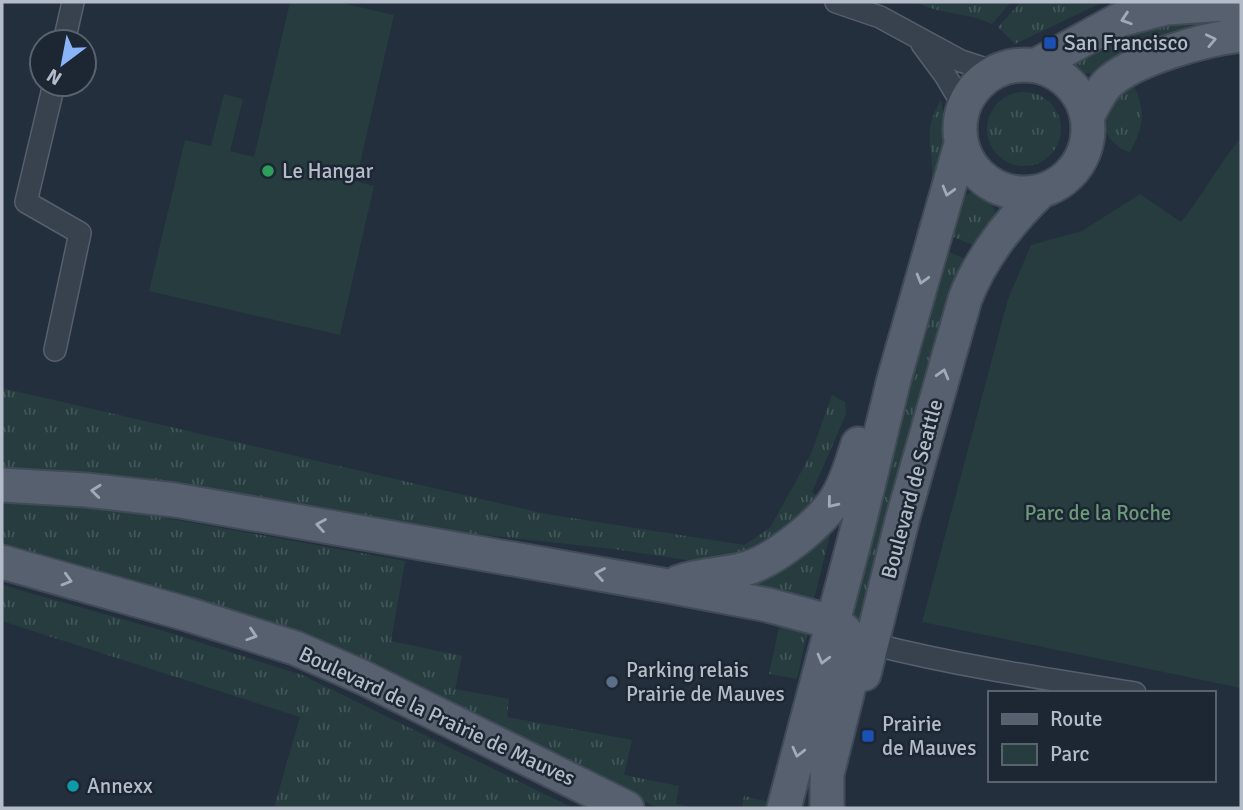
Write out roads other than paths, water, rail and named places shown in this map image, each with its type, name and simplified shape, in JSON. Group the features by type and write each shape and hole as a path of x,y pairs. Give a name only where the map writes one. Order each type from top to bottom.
{"main road":[{"path":"1035,66 1119,20 1166,8 1241,3"},
{"path":"1087,117 1098,94 1120,74 1194,43 1241,34"},
{"path":"1018,65 1035,66 1065,80 1080,96 1087,117 1087,144 1075,168 1065,179 1040,192 1017,193 996,187 978,173 970,164 961,144 960,131 964,107 976,86 995,72 1018,65"},
{"name":"Boulevard de Seattle","path":"784,808 894,379 961,144"},
{"name":"Boulevard de Seattle","path":"828,808 902,521 965,299 977,269 998,238 1040,192"},
{"path":"668,586 697,575 748,568 791,544 835,500 845,483 872,399 894,379"},
{"path":"2,485 86,490 174,500 668,586 768,605 832,622"},
{"name":"Boulevard de la Prairie de Mauves","path":"2,562 187,614 295,648 362,677 627,808"},
{"name":"Boulevard de Seattle","path":"828,808 827,775 855,662 854,642 845,630 832,622"}],"street":[{"path":"67,28 73,2"},
{"path":"836,2 880,17 961,61 995,72"},
{"path":"916,37 934,59 964,107"},
{"path":"51,98 26,202 80,233 55,350"},
{"path":"872,644 1026,676 1122,691"}],"place":[{"name":"San Francisco","path":"1050,43"},
{"name":"Le Hangar","path":"268,171"},
{"name":"Parking relais Prairie de Mauves","path":"612,682"},
{"name":"Prairie de Mauves","path":"868,736"},
{"name":"Annexx","path":"73,786"}],"park label":[{"name":"Parc de la Roche","path":"1098,513"}]}
